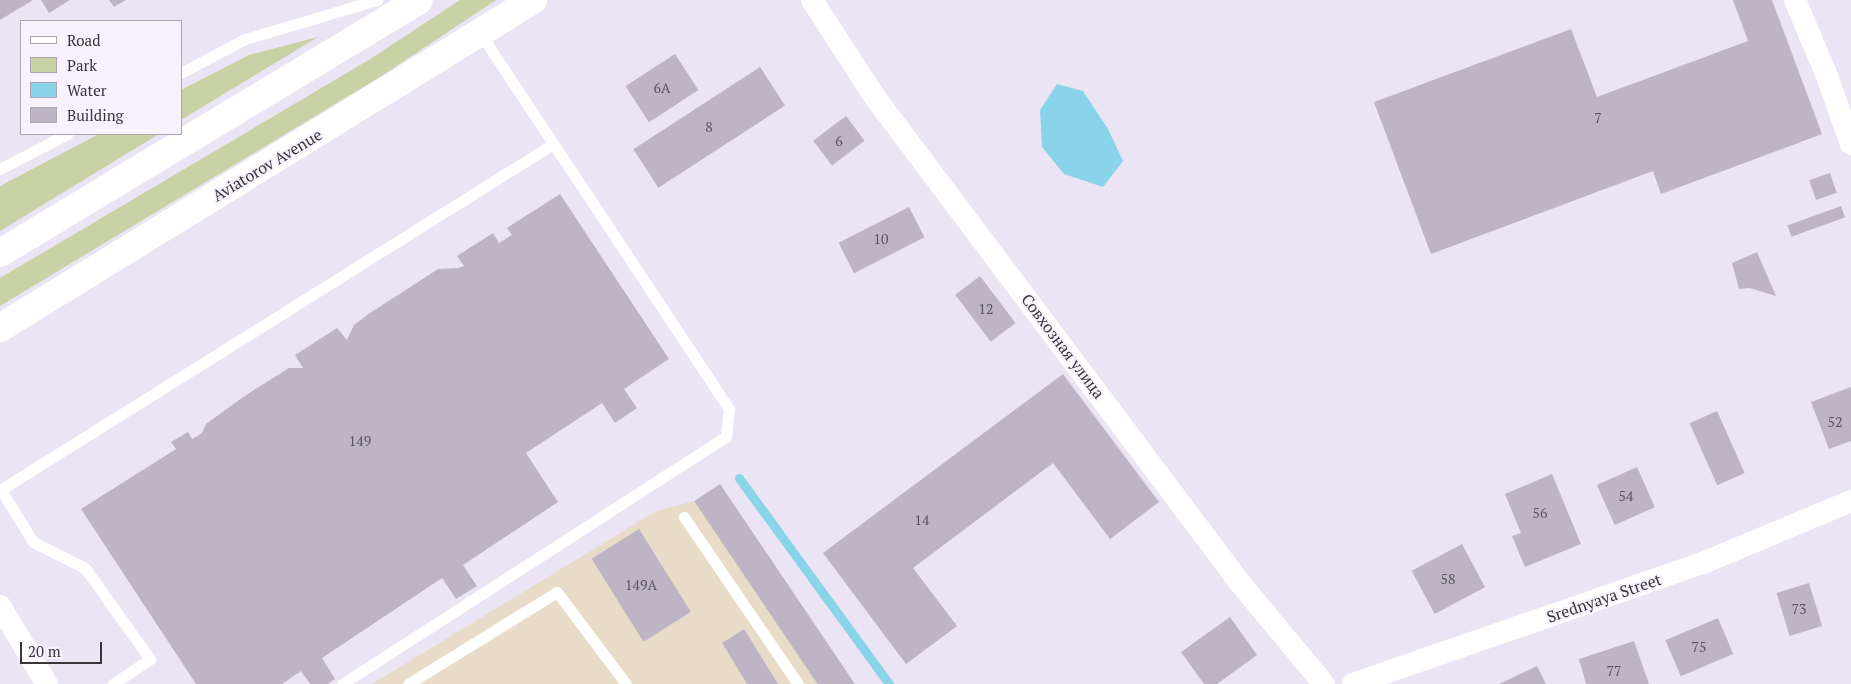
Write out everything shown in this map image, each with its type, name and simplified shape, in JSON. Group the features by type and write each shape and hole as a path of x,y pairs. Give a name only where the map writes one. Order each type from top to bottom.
{"main road":[{"path":"0,253 419,0"},
{"name":"Aviatorov Avenue","path":"0,328 481,34 533,0"}],"street":[{"name":"Совхозная улица","path":"812,0 874,96 1240,583 1324,684"},
{"path":"1795,0 1828,76 1851,144"},
{"name":"Srednyaya Street","path":"1353,684 1704,563 1851,501"},
{"path":"0,606 47,684"}],"lane":[{"path":"182,72 245,39 377,0"},
{"path":"342,684 726,437 729,409 481,34"},
{"path":"0,169 65,135"},
{"path":"113,684 150,658 85,568 33,542 0,490 554,144"},
{"path":"684,517 798,684"},
{"path":"408,684 556,592 626,684"}],"shaded area":[{"path":"720,484 855,684 372,684 656,511 694,501"}],"green space":[{"path":"460,0 496,0 380,77 0,306 0,278 367,61"},
{"path":"318,37 182,119 182,89 249,55"},
{"path":"97,135 157,135 0,231 0,186"}],"water":[{"path":"1057,84 1083,91 1108,129 1123,161 1103,187 1064,174 1042,147 1040,110"}],"building":[{"path":"0,0 33,0 0,20"},
{"path":"41,0 70,0 49,13"},
{"path":"109,0 126,0 114,7"},
{"path":"1733,0 1772,0 1822,134 1661,194 1653,171 1431,254 1374,102 1571,29 1597,97 1748,41"},
{"path":"675,54 698,90 649,122 626,86"},
{"path":"760,67 785,106 658,188 633,149"},
{"path":"846,116 865,141 832,165 813,141"},
{"path":"1830,173 1837,193 1816,200 1809,180"},
{"path":"560,194 669,359 624,389 637,408 615,423 602,403 526,453 558,502 463,565 477,586 456,599 442,578 322,658 335,679 328,684 310,684 301,671 282,684 196,684 81,509 176,449 171,442 188,432 192,439 202,433 206,424 246,395 289,368 303,368 295,355 337,328 347,340 354,325 370,313 438,269 464,266 457,256 493,233 499,243 512,235 507,228"},
{"path":"1841,206 1845,217 1792,237 1787,225"},
{"path":"909,207 924,237 854,273 839,243"},
{"path":"1757,252 1776,296 1750,288 1739,289 1732,263"},
{"path":"980,276 1016,323 991,342 955,295"},
{"path":"1063,374 1159,502 1110,539 1053,463 913,568 957,626 906,664 823,553"},
{"path":"1851,387 1851,441 1829,449 1811,402"},
{"path":"1717,411 1745,473 1717,485 1690,423"},
{"path":"1637,467 1655,507 1615,525 1597,485"},
{"path":"1552,474 1581,544 1525,567 1512,536 1521,533 1505,494"},
{"path":"720,484 855,684 818,684 694,501"},
{"path":"639,529 691,612 643,642 592,559"},
{"path":"1462,544 1485,587 1435,614 1412,571"},
{"path":"1809,583 1822,626 1790,636 1776,593"},
{"path":"1230,617 1257,655 1217,684 1204,684 1181,652"},
{"path":"1718,618 1733,654 1681,676 1666,640"},
{"path":"744,629 778,684 747,684 722,643"},
{"path":"1634,641 1649,684 1586,684 1579,659"},
{"path":"1537,666 1546,684 1499,684"}],"waterway":[{"path":"739,478 889,684"}]}
